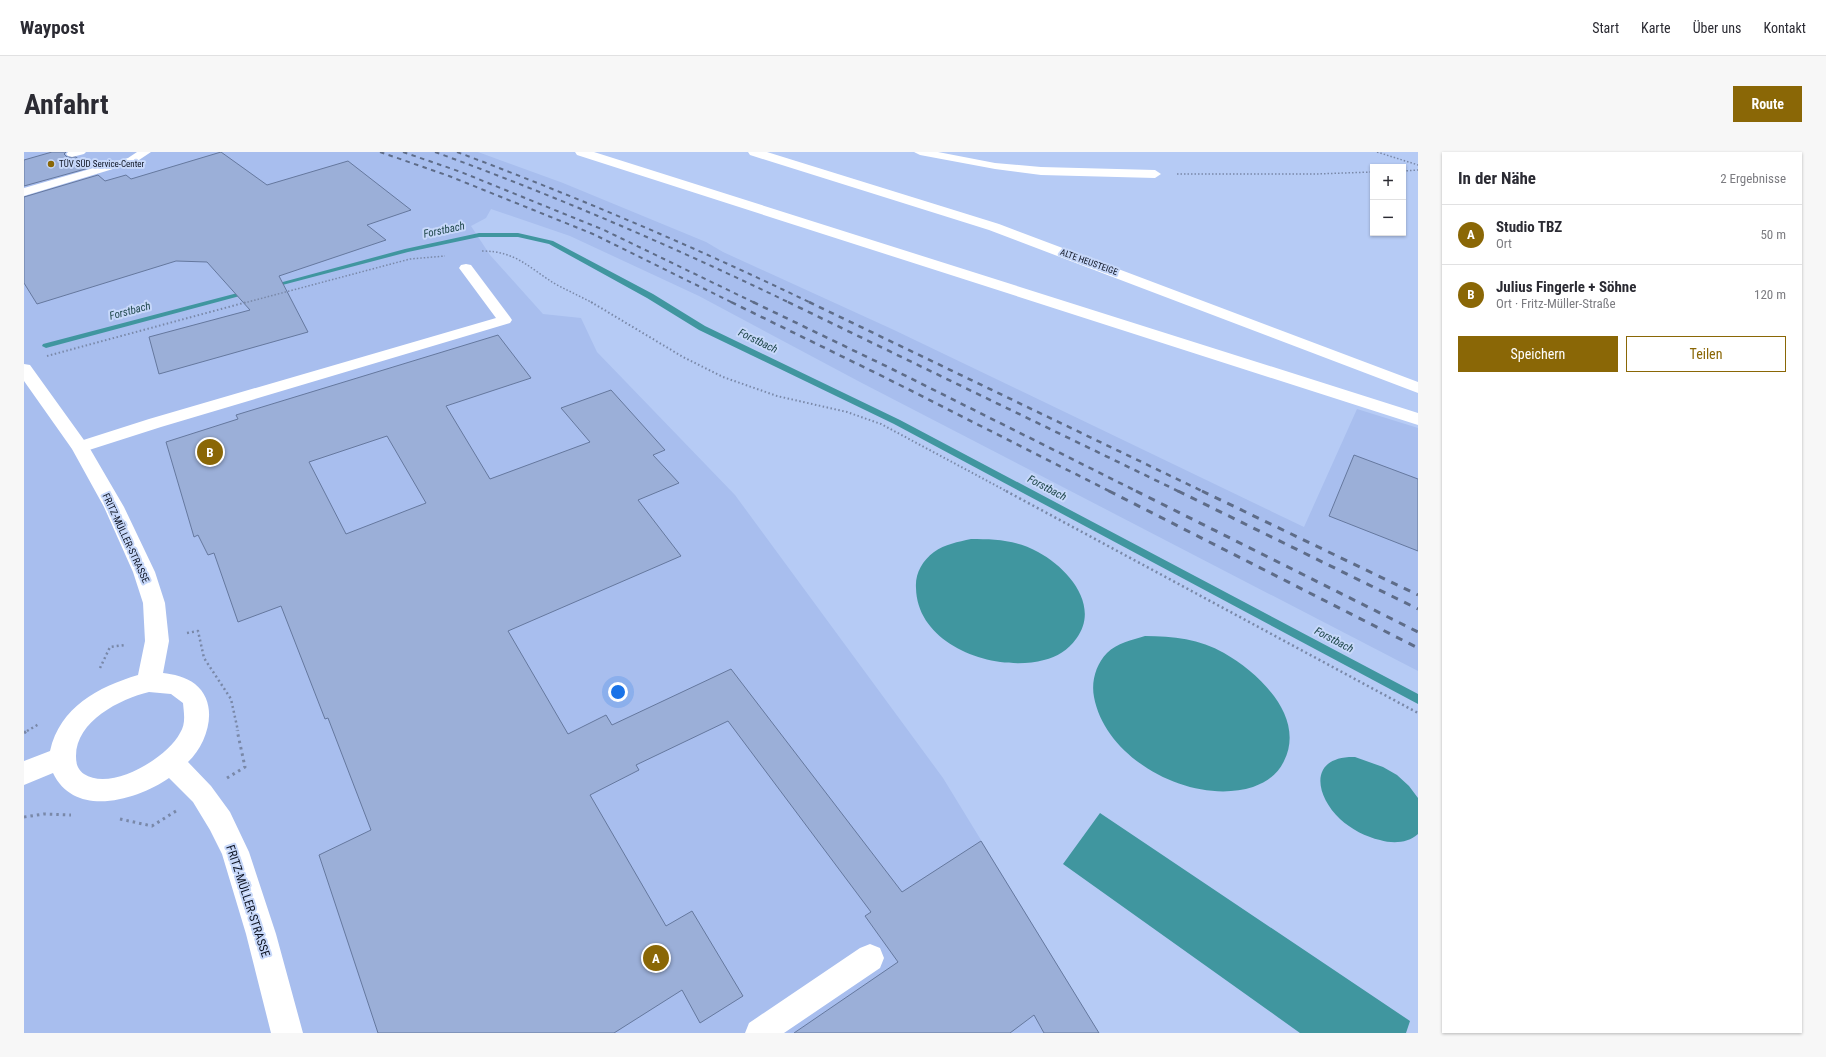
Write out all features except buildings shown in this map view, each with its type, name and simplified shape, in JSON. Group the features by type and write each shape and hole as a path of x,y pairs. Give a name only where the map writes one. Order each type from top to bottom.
{"street":[{"path":"581,152 1418,419"},
{"name":"ALTE HEUSTEIGE","path":"754,152 986,225 1068,254 1418,388"},
{"name":"FRITZ-MÜLLER-STRASSE","path":"24,369 80,447 114,507 144,572 154,603 157,641 149,682"},
{"path":"149,682 166,682 183,688 193,699 198,713 196,730 185,748 171,762 152,775 132,784 108,790 89,789 74,783 64,772 64,745 70,732 81,718 110,695 130,686 149,682"},
{"path":"24,773 63,758"},
{"name":"FRITZ-MÜLLER-STRASSE","path":"171,762 202,794 220,821 235,852 261,934 287,1033"}],"lane":[{"path":"24,192 132,160 145,152"},
{"path":"920,152 980,164 1041,172 1155,174"},
{"path":"80,447 162,420 505,320 466,268"},
{"path":"759,1033 870,958"}],"path":[{"path":"1377,152 1418,165"},
{"path":"1406,171 1418,170"},
{"path":"1155,174 1315,174 1370,172"},
{"path":"479,252 494,251 521,260 556,284 598,305 683,357 723,377 777,396 847,412 881,424 1418,713"},
{"path":"46,357 404,261 425,257 447,256"}],"shaded area":[{"path":"24,152 478,152 563,183 706,242 723,252 894,330 1304,527 1357,409 1418,428 1418,671 860,382 699,296 570,236 491,209 486,218 471,226 490,255 543,314 581,318 597,352 735,495 943,778 1099,1033 24,1033"},
{"path":"971,539 1005,541 1030,548 1049,559 1070,578 1078,589 1083,601 1085,614 1083,626 1076,639 1066,650 1058,655 1044,660 1025,663 1004,662 983,658 962,651 944,640 930,626 920,608 916,588 920,568 926,559 938,549"},
{"path":"1145,636 1186,639 1215,648 1238,662 1264,684 1284,713 1289,728 1289,745 1282,766 1275,774 1263,783 1253,787 1229,791 1205,790 1179,784 1156,773 1134,759 1115,741 1102,720 1094,697 1093,685 1095,674 1100,662 1107,653 1125,642"},
{"path":"1355,757 1383,767 1397,775 1409,786 1418,798 1418,834 1410,839 1400,842 1375,839 1364,835 1349,826 1331,809 1321,788 1320,778 1323,770 1330,763 1340,758"},
{"path":"1100,813 1410,1021 1406,1033 1300,1033 1063,864"}],"waterway":[{"name":"Forstbach","path":"271,286 407,250 479,235 518,235 551,242 650,296 702,328 897,422 1418,699"},
{"name":"Forstbach","path":"46,346 249,292"}],"railway":[{"path":"380,152 449,176 593,234 733,303"},
{"path":"403,152 461,172 604,230 755,303"},
{"path":"435,152 570,204 703,262 790,303"},
{"path":"457,152 636,223 811,303"},
{"path":"731,302 884,377 1111,492"},
{"path":"753,302 892,369 1418,632"},
{"path":"788,302 1180,492"},
{"path":"809,302 1204,492"},
{"path":"1109,491 1418,648"},
{"path":"1178,491 1418,609"},
{"path":"1202,491 1418,595"}],"place":[{"name":"TÜV SÜD Service-Center","path":"51,164"},
{"name":"Julius Fingerle + Söhne","path":"210,452"},
{"name":"Studio TBZ","path":"656,958"}]}
